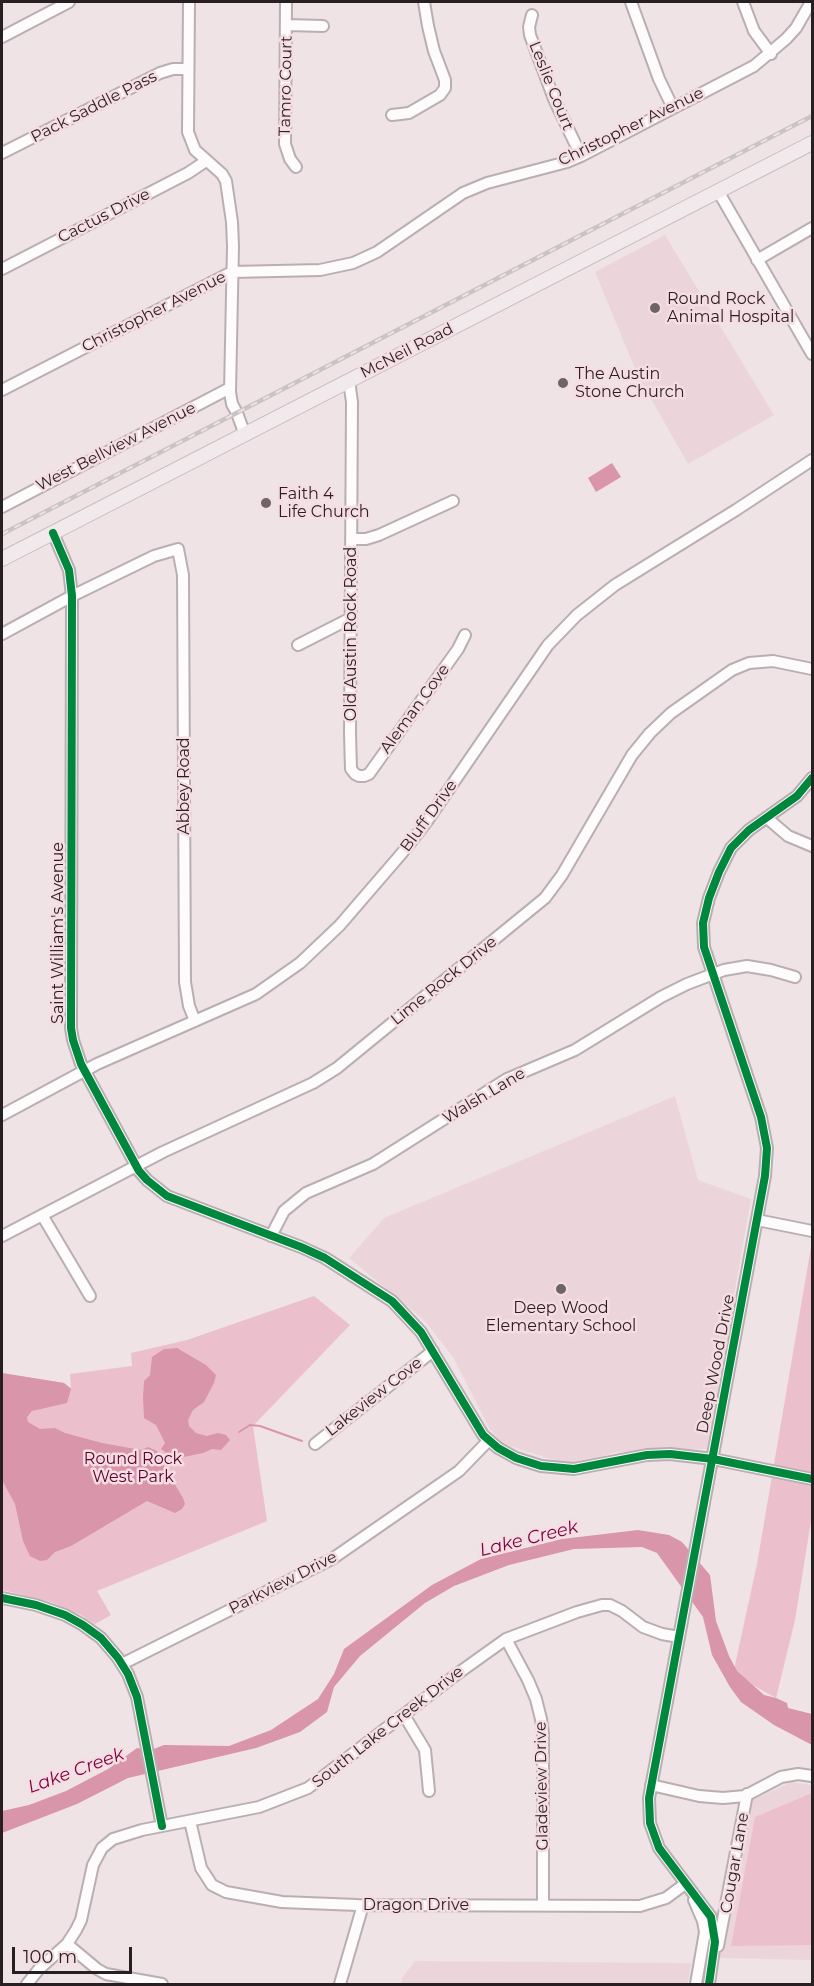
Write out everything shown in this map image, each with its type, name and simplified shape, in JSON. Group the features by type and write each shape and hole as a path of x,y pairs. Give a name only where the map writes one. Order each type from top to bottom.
{"main road":[{"name":"McNeil Road","path":"2,559 813,143"}],"street":[{"path":"2,36 69,2"},
{"path":"189,2 188,132 195,150 217,169 226,182 232,222 230,388 245,435"},
{"name":"Tamro Court","path":"286,2 285,144 290,159 296,167"},
{"path":"392,116 409,113 440,95 445,88 445,80 434,51 424,2"},
{"path":"631,2 659,80 673,108"},
{"path":"743,2 754,31 771,54"},
{"name":"Christopher Avenue","path":"2,390 232,272 320,270 353,263 377,252 463,193 487,183 567,162 581,156 754,66 771,54 796,28 811,2"},
{"name":"Leslie Court","path":"532,15 530,35 554,99 581,156"},
{"path":"287,26 323,26"},
{"name":"Pack Saddle Pass","path":"2,153 160,73 173,69 188,69"},
{"name":"Cactus Drive","path":"2,269 188,173 206,161"},
{"path":"718,191 813,354"},
{"path":"757,260 813,228"},
{"path":"232,353 238,406 235,408"},
{"name":"Old Austin Rock Road","path":"349,381 352,402 351,769 359,776"},
{"name":"West Bellview Avenue","path":"2,507 230,388"},
{"path":"202,402 222,400 235,408"},
{"name":"Bluff Drive","path":"2,1115 85,1071 238,1003 273,984 300,963 340,925 425,824 543,653 577,615 615,585 813,460"},
{"path":"351,539 379,535 453,501"},
{"name":"Saint William's Avenue","path":"53,533 69,570 72,596 71,1028 76,1052 85,1071 136,1166 147,1180 167,1196 325,1258 392,1302 412,1321 433,1351 476,1425 498,1448 516,1458 541,1466 580,1468 656,1453 713,1459 813,1479"},
{"name":"Abbey Road","path":"72,596 154,556 178,549 183,575 185,982 189,1006 195,1021"},
{"path":"2,634 72,596"},
{"path":"297,645 351,618"},
{"name":"Aleman Cove","path":"359,776 369,774 458,649 465,634"},
{"name":"Lime Rock Drive","path":"2,1236 205,1131 326,1076 540,903 562,875 632,755 671,713 732,670 749,663 773,661 813,669"},
{"name":"Deep Wood Drive","path":"710,1984 715,1942 711,1917 662,1855 653,1836 648,1810 767,1162 764,1129 702,935 709,898 724,860 732,848 749,830 797,796 813,778"},
{"path":"766,818 788,836 813,846"},
{"name":"Walsh Lane","path":"271,1236 284,1211 306,1193 373,1164 507,1079 575,1050 661,997 687,984 735,967 747,966 795,977"},
{"path":"42,1215 90,1296"},
{"path":"757,1220 813,1231"},
{"name":"Lakeview Cove","path":"315,1444 433,1351"},
{"name":"Parkview Drive","path":"122,1664 332,1559 459,1471 489,1440"},
{"path":"2,1598 36,1605 74,1620 101,1638 122,1664 133,1685 162,1826"},
{"name":"South Lake Creek Drive","path":"27,1984 39,1969 67,1944 81,1920 93,1865 102,1848 120,1836 259,1807 308,1788 457,1674 506,1640 578,1612 610,1605 643,1627 678,1638"},
{"name":"Gladeview Drive","path":"506,1640 528,1680 541,1719 543,1905"},
{"path":"404,1715 425,1750 429,1791"},
{"path":"651,1785 711,1798 747,1794 781,1777 798,1774 813,1776"},
{"name":"Cougar Lane","path":"713,1967 722,1934 747,1794"},
{"name":"Dragon Drive","path":"190,1821 201,1868 207,1880 218,1890 282,1902 363,1905 640,1906 666,1898 685,1884"},
{"name":"Deep Wood Drive","path":"685,1884 701,1914 704,1926 696,1984"},
{"path":"340,1984 363,1905"},
{"path":"67,1944 105,1974 162,1984"}],"shaded area":[{"path":"665,235 774,415 688,464 638,376 595,272"},
{"path":"612,463 621,477 596,492 588,478"},
{"name":"Deep Wood Elementary School","path":"675,1096 698,1180 751,1199 707,1449 615,1452 584,1463 560,1462 503,1444 489,1428 453,1357 424,1320 349,1258 384,1218"},
{"path":"177,1348 206,1365 216,1375 204,1402 193,1410 188,1420 189,1426 196,1433 207,1436 218,1433 226,1435 230,1440 221,1450 212,1449 174,1459 161,1449 165,1443 156,1425 144,1418 144,1381 150,1375 152,1357 164,1349"},
{"path":"2,1373 64,1383 71,1389 67,1403 32,1411 27,1417 28,1422 40,1429 55,1428 102,1443 141,1450 148,1447 157,1451 183,1498 185,1504 182,1509 175,1513 147,1501 71,1546 55,1552 47,1560 40,1561 30,1556 23,1541 15,1504 2,1480"},
{"path":"638,1530 669,1535 682,1542 710,1575 716,1621 737,1671 764,1695 787,1703 788,1708 812,1714 812,1745 774,1725 741,1702 712,1655 703,1617 657,1553 642,1547 574,1549 509,1565 454,1586 425,1603 360,1656 334,1687 327,1712 300,1732 256,1748 128,1778 77,1804 2,1833 2,1811 29,1805 66,1791 108,1769 137,1748 151,1750 164,1745 229,1746 271,1730 318,1699 334,1674 344,1649 432,1585 481,1559 562,1539"},
{"path":"791,1782 812,1785 812,1960 719,1958 749,1802"},
{"path":"415,1961 691,1963 688,1984 401,1984 402,1978"}],"green space":[{"path":"812,1241 812,1515 795,1620 776,1698 733,1674 757,1564"},
{"name":"Round Rock West Park","path":"314,1296 350,1325 253,1426 267,1521 97,1591 111,1615 95,1624 51,1602 2,1590 2,1373 64,1383 71,1388 70,1374 132,1366 131,1353 187,1340"},
{"path":"812,1793 812,1945 731,1946 755,1817"}],"waterway":[{"path":"239,1432 250,1425 260,1426 302,1441"}],"railway":[{"path":"2,534 812,116"}],"cycle path":[{"path":"53,533 69,570 72,596 71,1028 81,1064 139,1171 167,1196 325,1258 392,1301 421,1332 483,1435 498,1448 516,1458 541,1466 574,1469 647,1455 670,1454 713,1459 812,1479"},
{"path":"709,1984 715,1942 711,1917 659,1848 650,1823 649,1798 765,1176 767,1148 761,1117 704,947 703,923 709,898 731,848 749,830 797,796 812,778"},
{"path":"2,1598 36,1605 65,1615 101,1638 118,1658 128,1674 137,1697 162,1826"}],"place":[{"name":"Round Rock Animal Hospital","path":"655,308"},
{"name":"The Austin Stone Church","path":"563,383"},
{"name":"Faith 4 Life Church","path":"266,503"},
{"name":"Deep Wood Elementary School","path":"561,1289"}],"water label":[{"name":"Lake Creek","path":"529,1539"},
{"name":"Lake Creek","path":"76,1771"}]}
